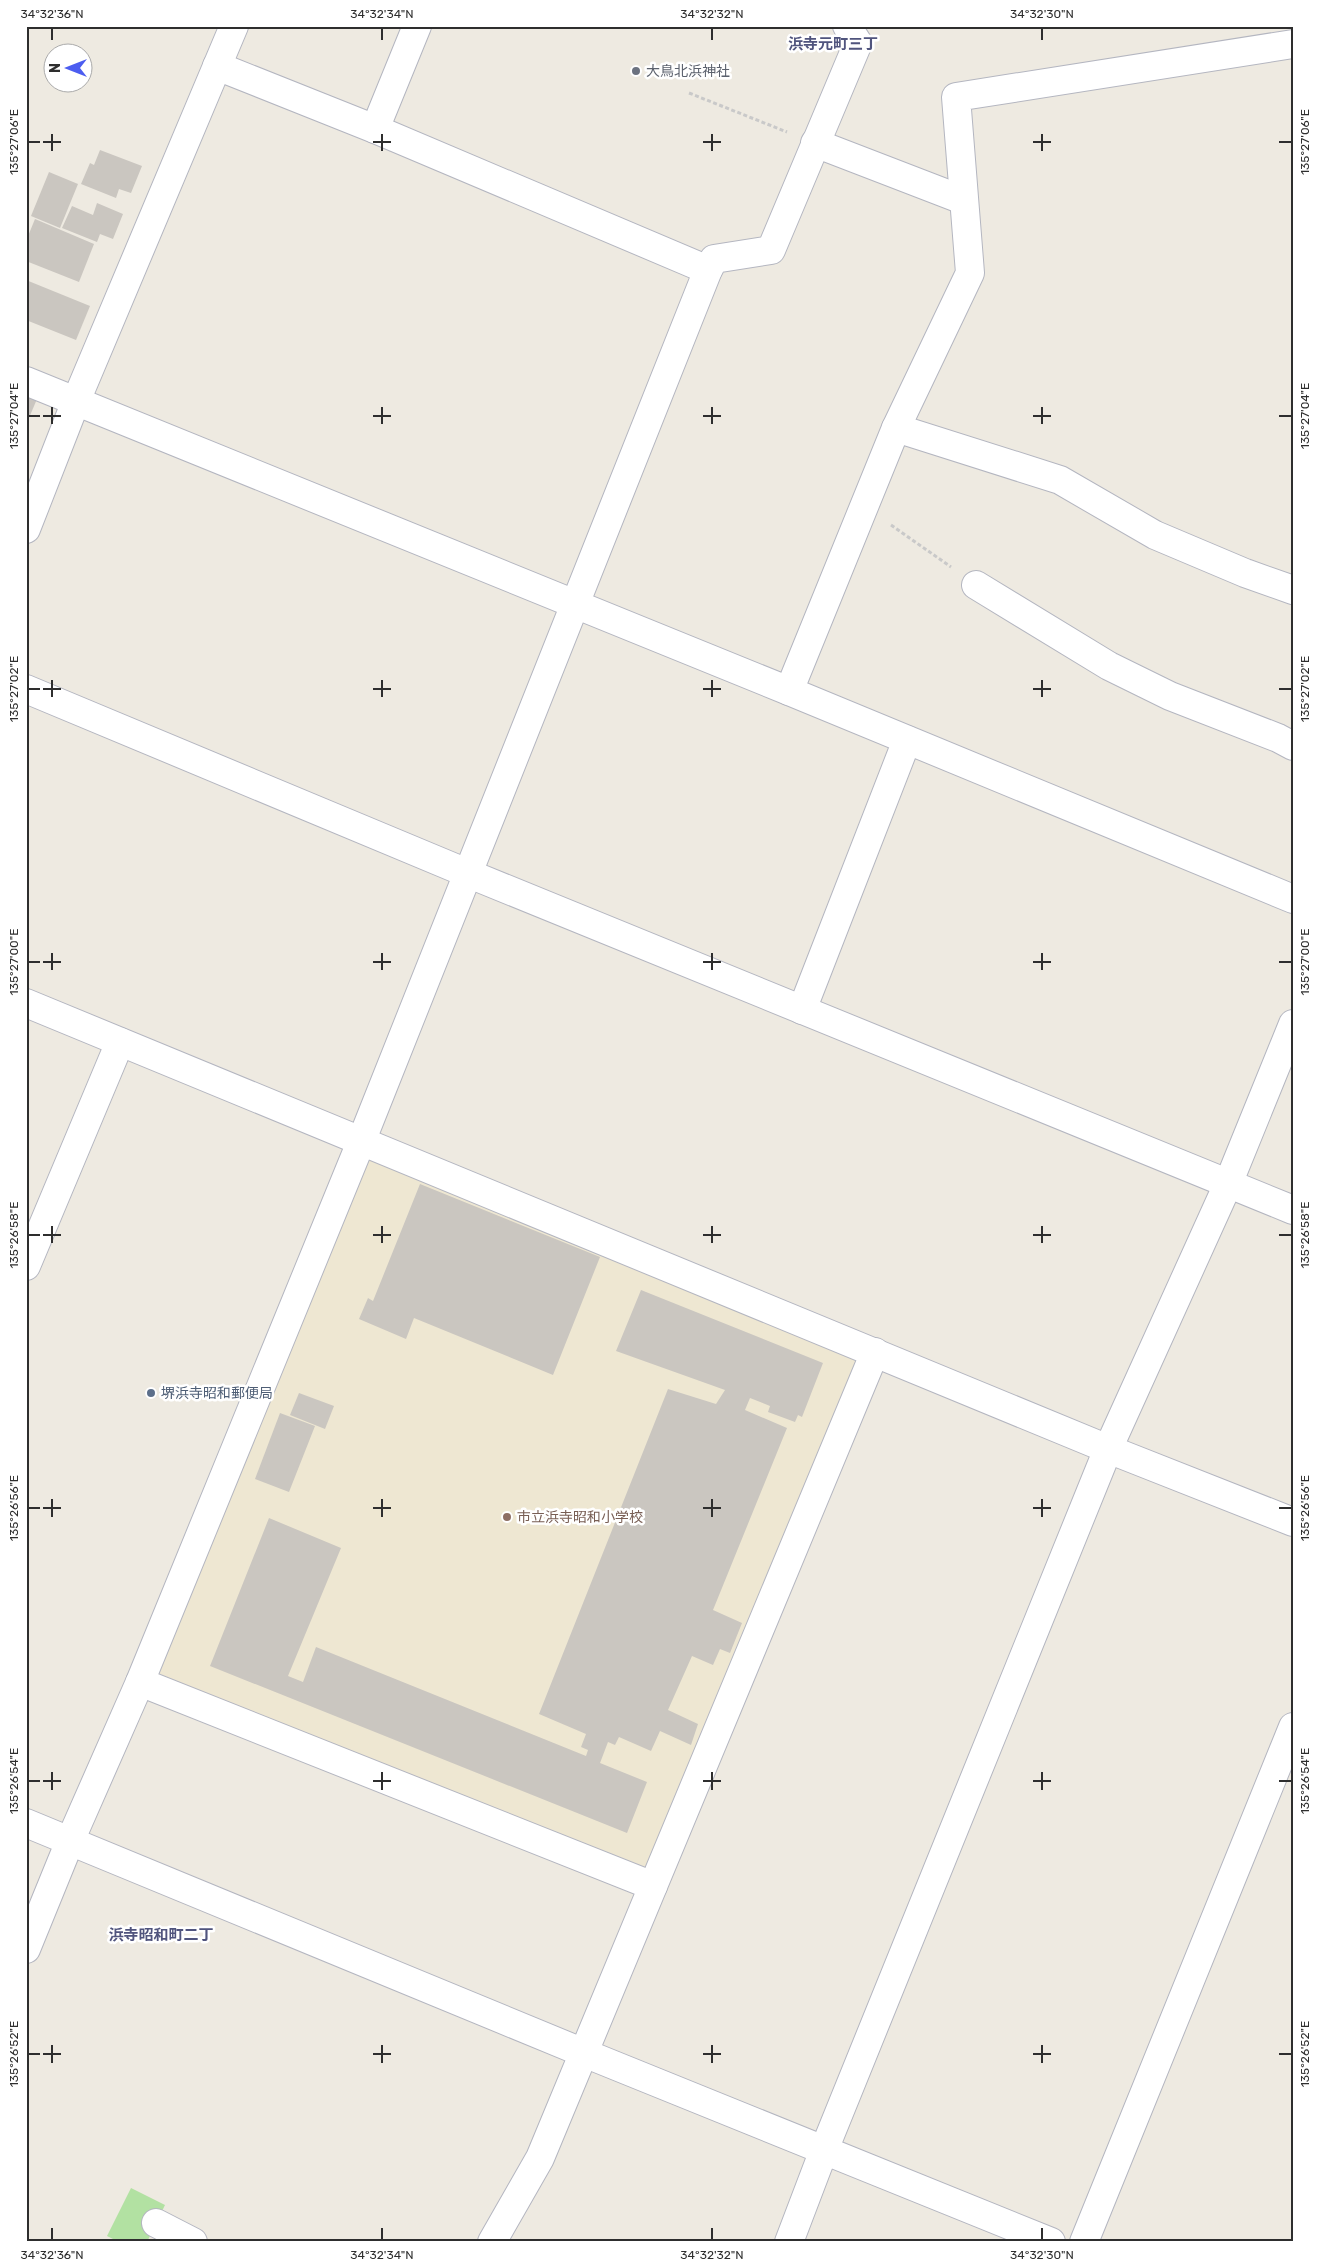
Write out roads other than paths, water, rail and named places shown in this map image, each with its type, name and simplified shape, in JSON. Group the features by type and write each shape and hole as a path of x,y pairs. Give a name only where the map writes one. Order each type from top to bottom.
{"street":[{"path":"26,529 76,401 234,26"},
{"path":"375,129 417,26"},
{"path":"26,1949 70,1841 140,1682 361,1142 708,270 714,259 771,250 858,42 847,26"},
{"path":"789,691 896,428 970,273 956,97 1293,44"},
{"path":"217,66 375,129 708,270"},
{"path":"815,143 963,200"},
{"path":"26,381 789,691 1293,899"},
{"path":"896,428 1060,480 1154,534 1245,573 1293,590"},
{"path":"976,585 1109,666 1170,696 1278,738 1293,746"},
{"path":"26,689 467,873 1293,1210"},
{"path":"802,1010 907,740"},
{"path":"26,1003 1108,1449 1293,1522"},
{"path":"789,2242 824,2150 1108,1449 1228,1184 1293,1024"},
{"path":"26,1266 120,1042"},
{"path":"492,2242 540,2158 875,1352"},
{"path":"140,1682 653,1886"},
{"path":"1084,2242 1293,1727"},
{"path":"26,1823 584,2053 1051,2242"},
{"path":"156,2223 193,2242"}],"place":[{"name":"大鳥北浜神社","path":"636,71"},
{"name":"堺浜寺昭和郵便局","path":"151,1393"},
{"name":"市立浜寺昭和小学校","path":"507,1517"}],"district":[{"name":"浜寺元町三丁","path":"833,44"},
{"name":"浜寺昭和町二丁","path":"161,1935"}]}
